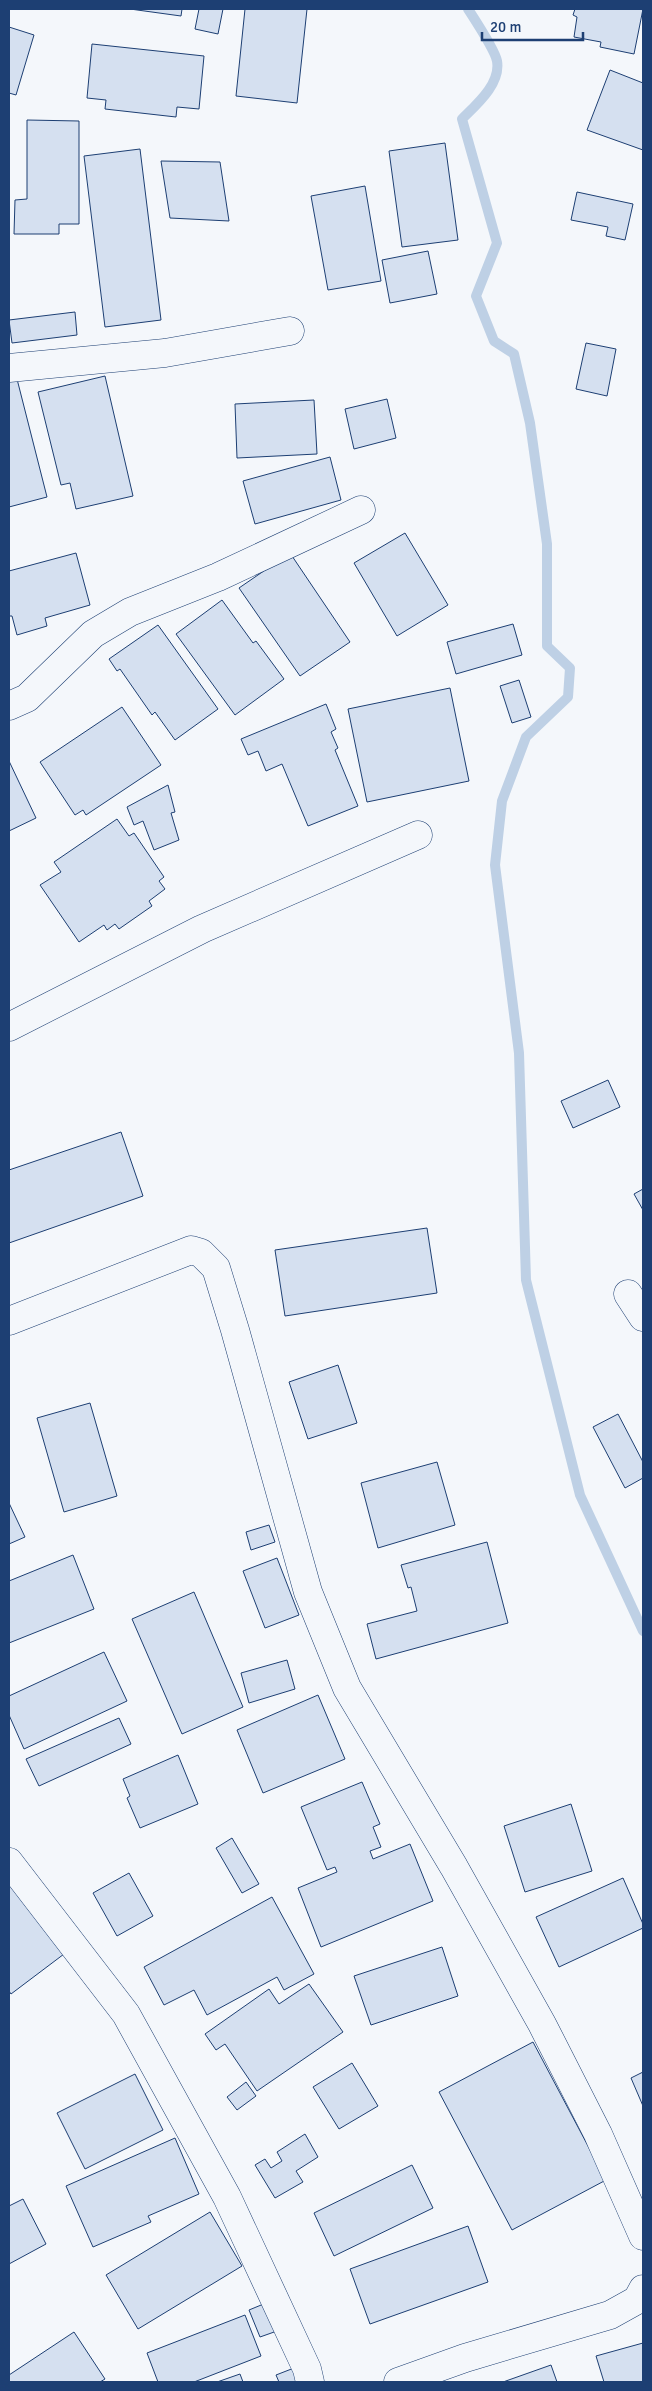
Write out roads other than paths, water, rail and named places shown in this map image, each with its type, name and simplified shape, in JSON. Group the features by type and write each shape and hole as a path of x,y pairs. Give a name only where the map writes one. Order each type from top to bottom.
{"street":[{"path":"9,368 165,353 290,331"},
{"path":"9,706 27,698 92,634 130,612 218,578 361,510"},
{"path":"9,1026 202,928 418,835"},
{"path":"9,1321 191,1250 201,1253 216,1268 238,1339 308,1592 347,1688 454,1867 542,2024 598,2134 643,2236"},
{"path":"628,1294 643,1317"},
{"path":"9,1862 126,2014 227,2197 307,2369 310,2382"},
{"path":"398,2382 465,2358 610,2315 637,2300 643,2289"}],"waterway":[{"path":"468,9 489,43 497,61 497,70 491,86 480,101 462,119 497,243 476,296 494,341 514,354 530,423 547,544 547,646 570,668 568,697 526,737 502,801 495,865 519,1053 526,1280 580,1495 643,1631"}]}
